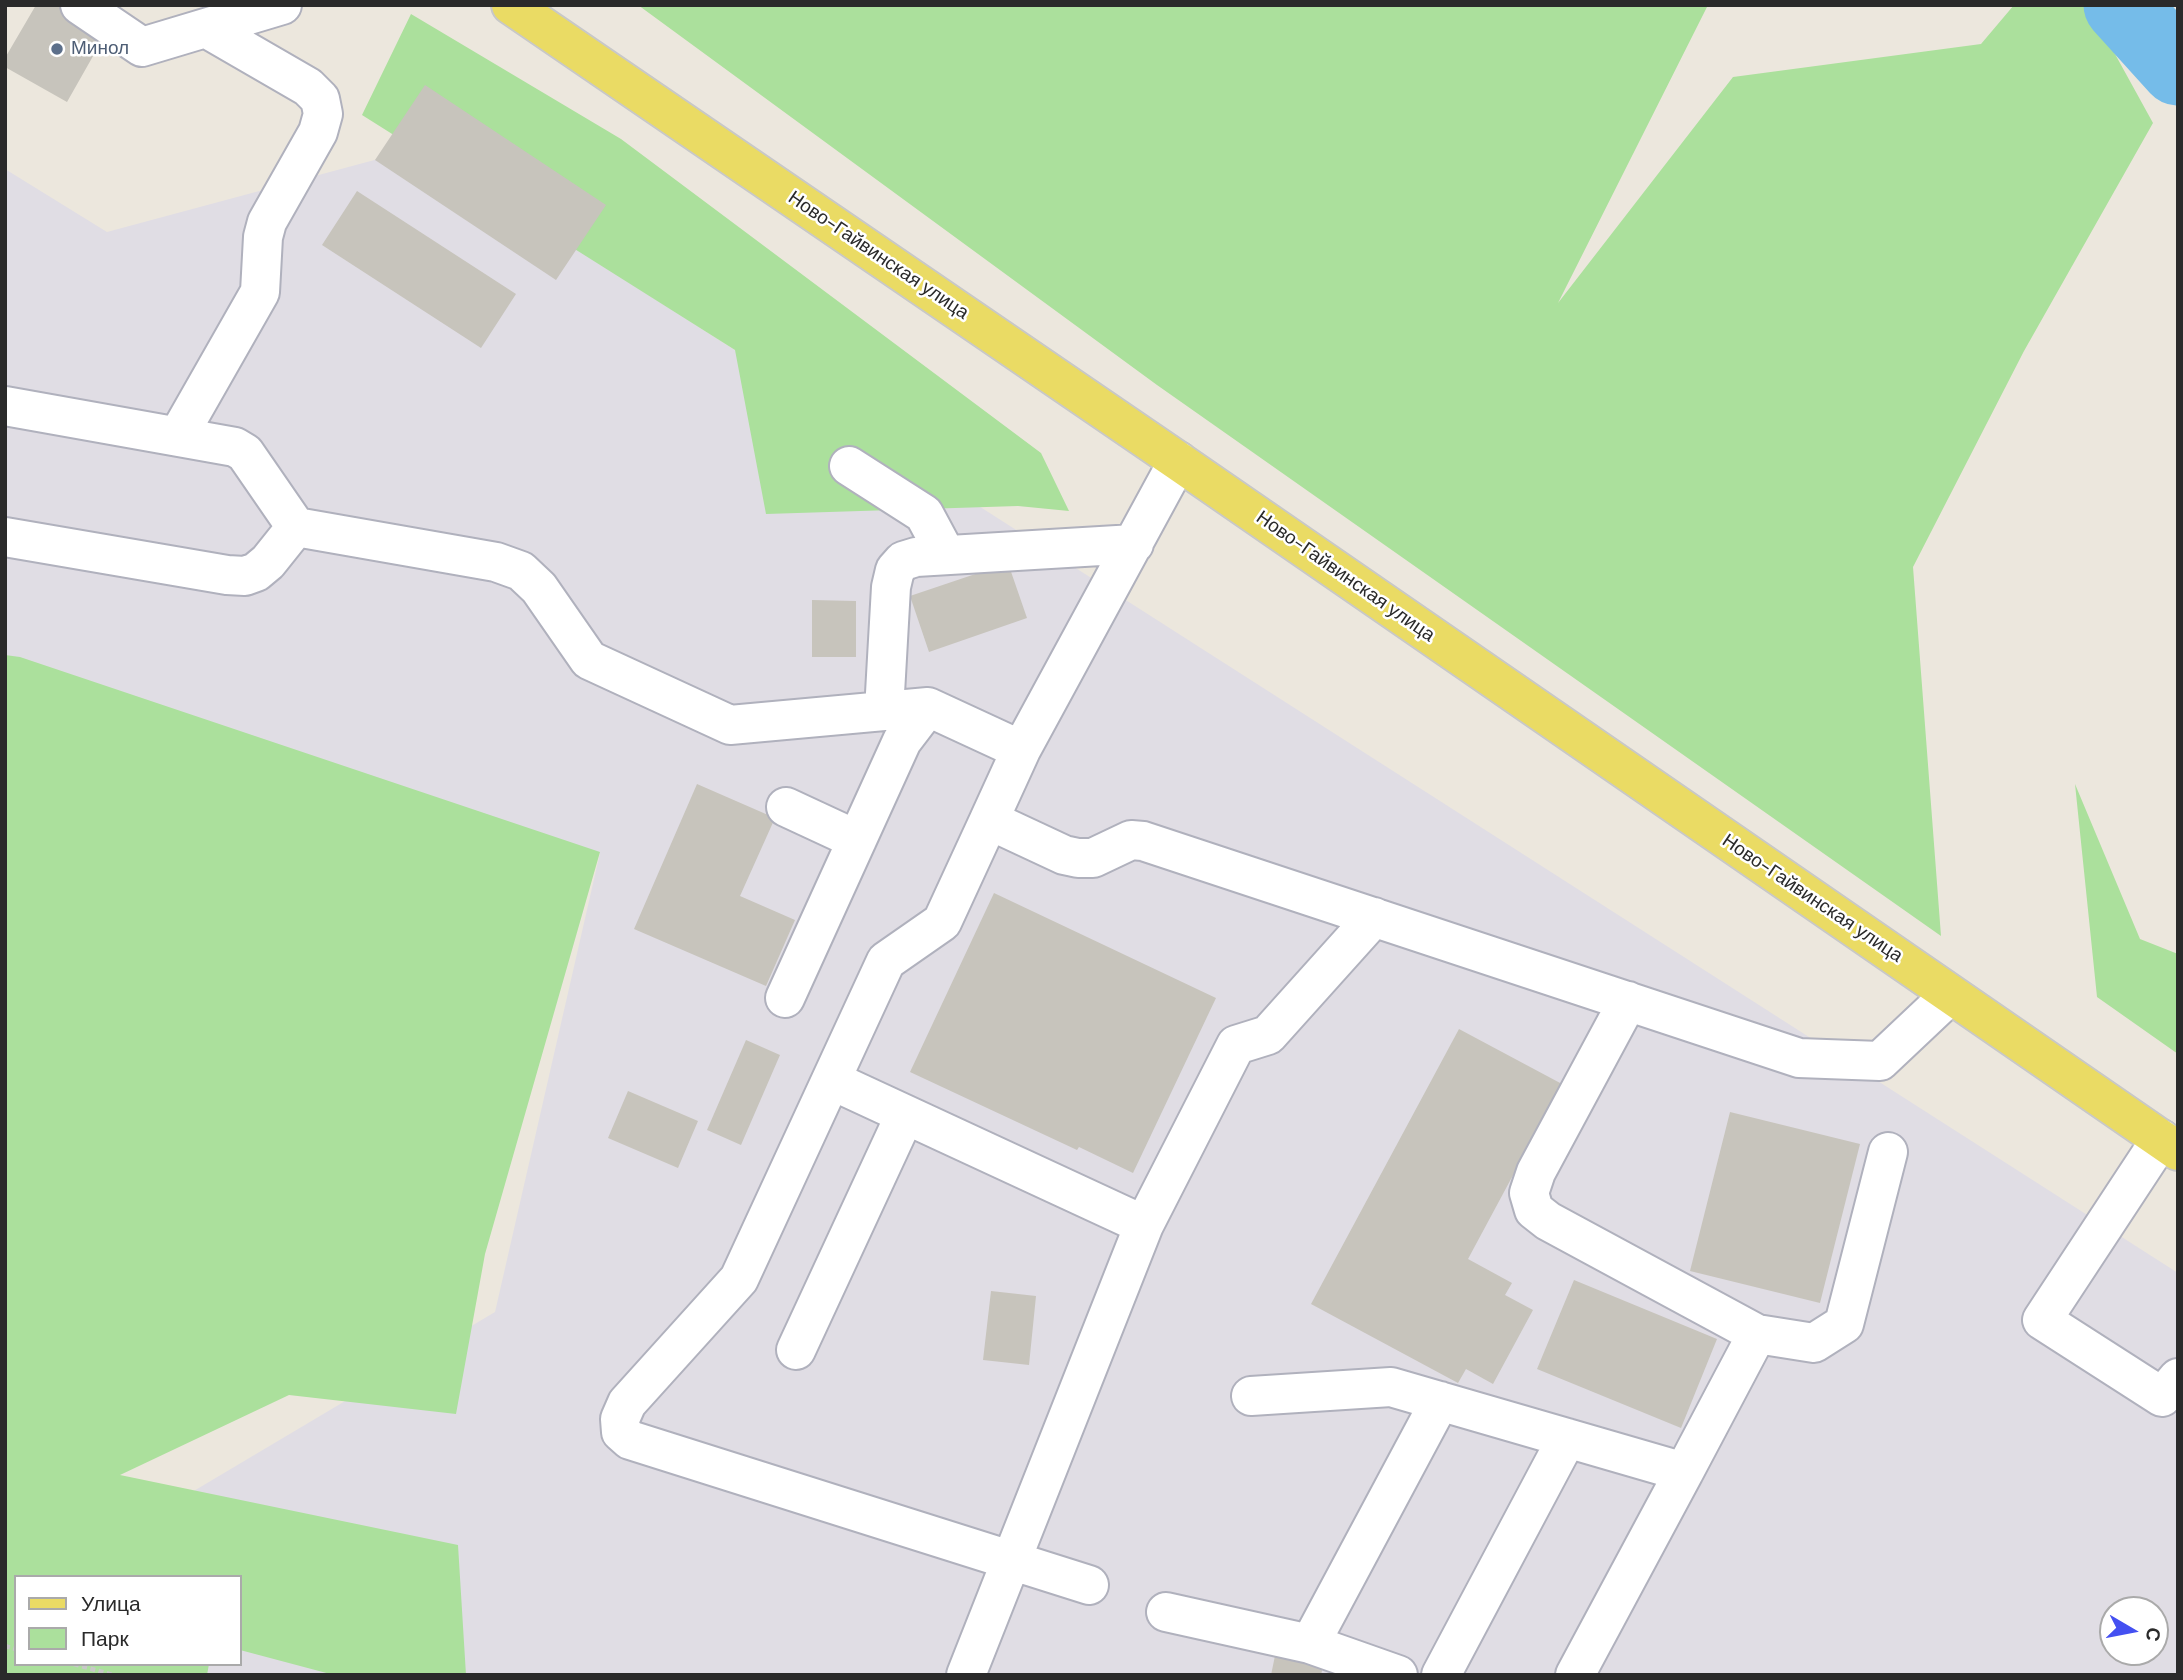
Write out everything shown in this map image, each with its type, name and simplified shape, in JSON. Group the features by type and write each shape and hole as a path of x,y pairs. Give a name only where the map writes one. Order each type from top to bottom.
{"main road":[{"name":"Ново-Гайвинская улица","path":"511,5 2170,1145"}],"lane":[{"path":"80,5 142,47 282,5"},
{"path":"178,436 260,292 263,237 267,222 318,132 323,114 320,99 307,88 206,28"},
{"path":"5,406 235,447 245,453 296,527 496,562 521,571 539,588 589,660 730,725 928,707 1021,750"},
{"path":"1089,1585 630,1440 621,1432 620,1419 626,1403 739,1279 886,961 942,922 1021,750 1178,461"},
{"path":"849,466 925,514 946,555"},
{"path":"5,537 245,576 256,572 268,562 296,527"},
{"path":"884,711 891,587 895,570 904,561 916,557 1134,544"},
{"path":"785,998 902,741 928,707"},
{"path":"786,807 857,840"},
{"path":"989,820 1064,855 1078,858 1093,858 1131,839 1143,841 1799,1058 1880,1061 1950,995"},
{"path":"966,1675 1144,1225 1236,1045 1268,1035 1374,917"},
{"path":"1628,1001 1536,1172 1529,1193 1535,1210 1548,1221 1757,1334 1814,1343 1844,1324 1888,1152"},
{"path":"831,1080 1144,1225"},
{"path":"796,1350 905,1115"},
{"path":"2170,1145 2042,1320 2162,1397 2178,1378"},
{"path":"1575,1675 1757,1334"},
{"path":"1251,1396 1391,1387 1684,1472"},
{"path":"1310,1644 1440,1401"},
{"path":"1441,1675 1567,1438"},
{"path":"1167,1612 1310,1644 1398,1675"}],"path":[{"path":"81,1666 113,1675"}],"shaded area":[{"path":"419,148 2178,1273 2178,1675 5,1675 14,1666 242,1666 242,1575 52,1575 495,1312 600,853 5,746 5,169 107,232"}],"green space":[{"path":"638,5 1708,5 1558,303 1733,77 1981,44 2014,5 2088,5 2153,123 2024,351 1913,567 1941,936 1157,385"},
{"path":"411,14 621,139 1041,453 1069,511 1018,506 766,514 735,350 362,115"},
{"path":"5,655 20,657 600,852 485,1254 456,1414 289,1395 120,1475 458,1545 466,1675 334,1675 242,1651 242,1575 14,1575 14,1666 209,1666 207,1675 5,1675"},
{"path":"2075,784 2140,939 2178,954 2178,1054 2097,997"}],"building":[{"path":"36,5 122,5 67,102 5,67 5,58"},
{"path":"425,85 606,205 556,280 375,160"},
{"path":"357,191 516,294 481,348 322,245"},
{"path":"1008,563 1027,618 929,652 910,596"},
{"path":"812,600 856,601 856,657 812,657"},
{"path":"697,784 775,818 740,896 795,920 766,986 634,929"},
{"path":"994,893 1216,998 1133,1173 1079,1147 1077,1150 910,1072"},
{"path":"1459,1029 1562,1084 1468,1259 1512,1283 1505,1295 1533,1310 1493,1384 1466,1369 1458,1383 1311,1304"},
{"path":"746,1040 780,1055 741,1145 707,1130"},
{"path":"628,1091 698,1121 678,1168 608,1138"},
{"path":"1730,1112 1860,1144 1820,1303 1690,1271"},
{"path":"1574,1280 1717,1339 1681,1428 1537,1369"},
{"path":"991,1291 1036,1296 1029,1365 983,1360"},
{"path":"1276,1651 1324,1662 1321,1675 1271,1675"}],"waterway":[{"path":"2121,5 2178,68"}],"place":[{"name":"Минол","path":"57,49"}]}
